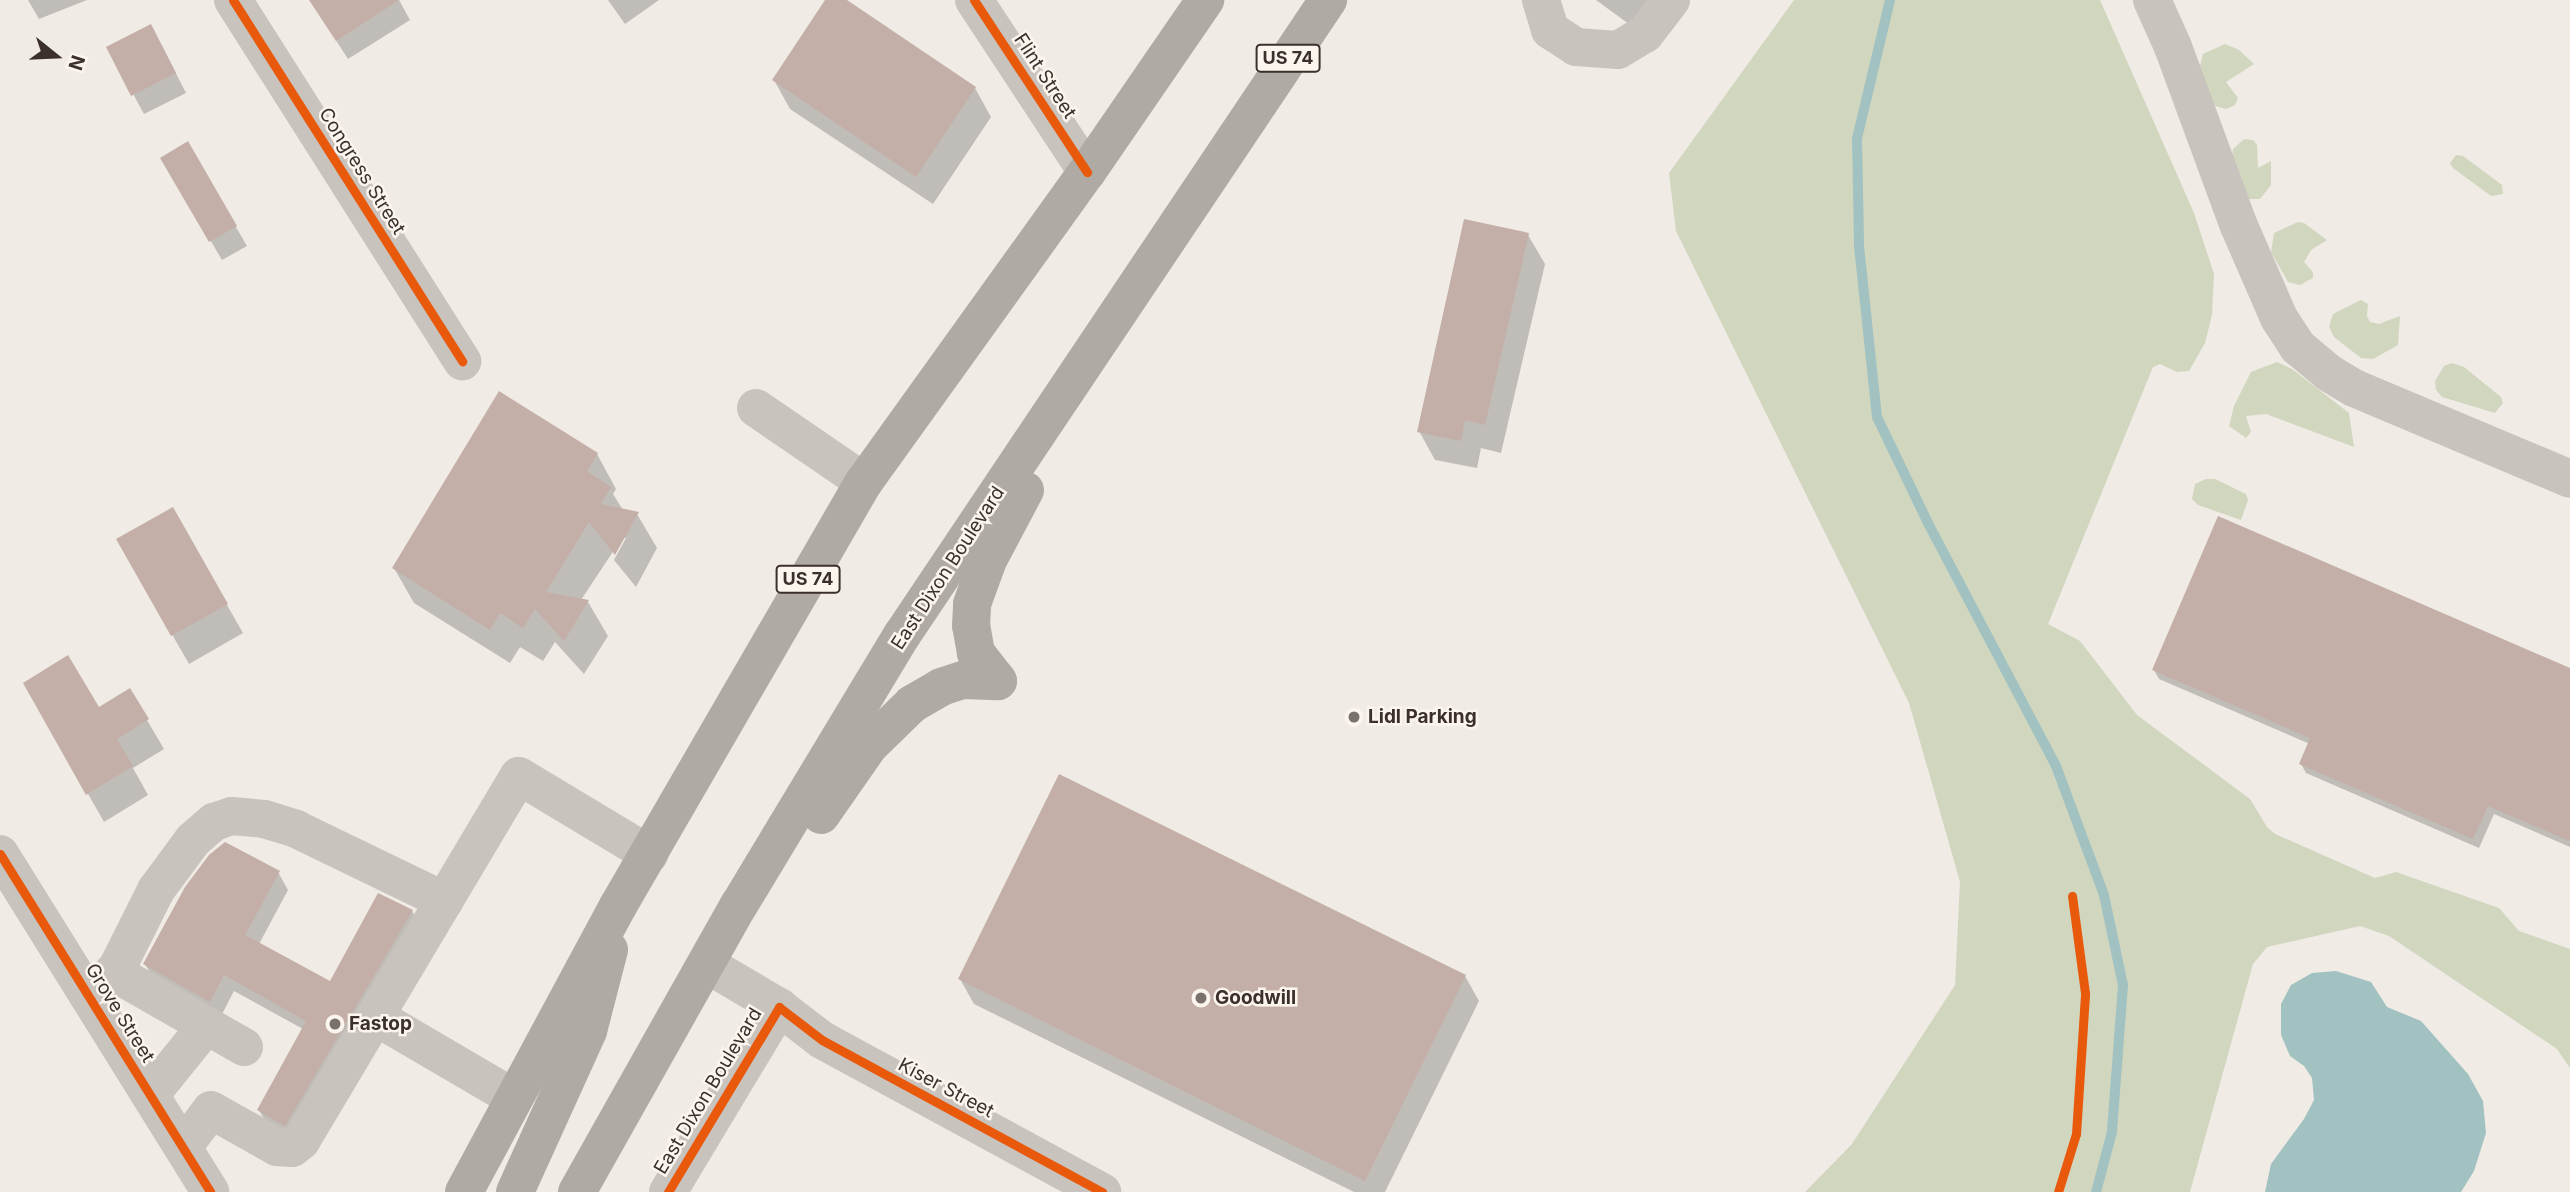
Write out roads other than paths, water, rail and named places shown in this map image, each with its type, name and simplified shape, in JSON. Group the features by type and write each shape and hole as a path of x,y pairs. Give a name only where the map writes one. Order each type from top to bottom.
{"highway":[{"name":"US 74","path":"464,1192 618,906 864,482 1087,172 1205,0"},
{"name":"East Dixon Boulevard","path":"577,1192 739,905 902,635 1328,0"},
{"path":"739,905 755,904 764,899 869,746 894,719 941,687 963,680 998,681 976,653 972,642 972,604 977,583 1129,296"},
{"path":"515,1192 588,1031 604,981 618,906"}],"street":[{"name":"Congress Street","path":"233,0 462,361"},
{"name":"Flint Street","path":"974,0 1087,172"},
{"path":"1541,0 1550,30 1559,36 1576,47 1618,50 1645,34 1671,0"},
{"path":"2152,0 2173,47 2239,226 2279,318 2298,347 2329,373 2354,388 2570,479"},
{"path":"756,408 864,482"},
{"path":"183,1147 211,1110 277,1147 292,1149 301,1141 519,776 649,854"},
{"path":"244,1047 206,1026 101,984 156,890 193,840 214,822 231,816 264,819 296,829 445,901"},
{"name":"Grove Street","path":"0,854 101,984 151,1094 210,1192"},
{"name":"Kiser Street","path":"706,964 779,1007 822,1040 1102,1192"},
{"name":"East Dixon Boulevard","path":"668,1192 700,1133 779,1007"},
{"path":"376,1017 514,1098"},
{"path":"151,1094 206,1026"}],"water":[{"path":"2336,971 2371,982 2387,1007 2421,1021 2468,1074 2483,1101 2486,1133 2474,1171 2461,1192 2265,1192 2271,1164 2304,1119 2314,1100 2312,1078 2304,1066 2290,1056 2281,1035 2281,1004 2291,985 2312,973"}],"waterway":[{"path":"1890,0 1857,138 1859,246 1877,417 1929,525 2056,766 2104,895 2123,985 2112,1132 2096,1192"}],"place":[{"name":"Lidl Parking","path":"1354,717"},
{"name":"Goodwill","path":"1201,998"},
{"name":"Fastop","path":"335,1024"}]}
